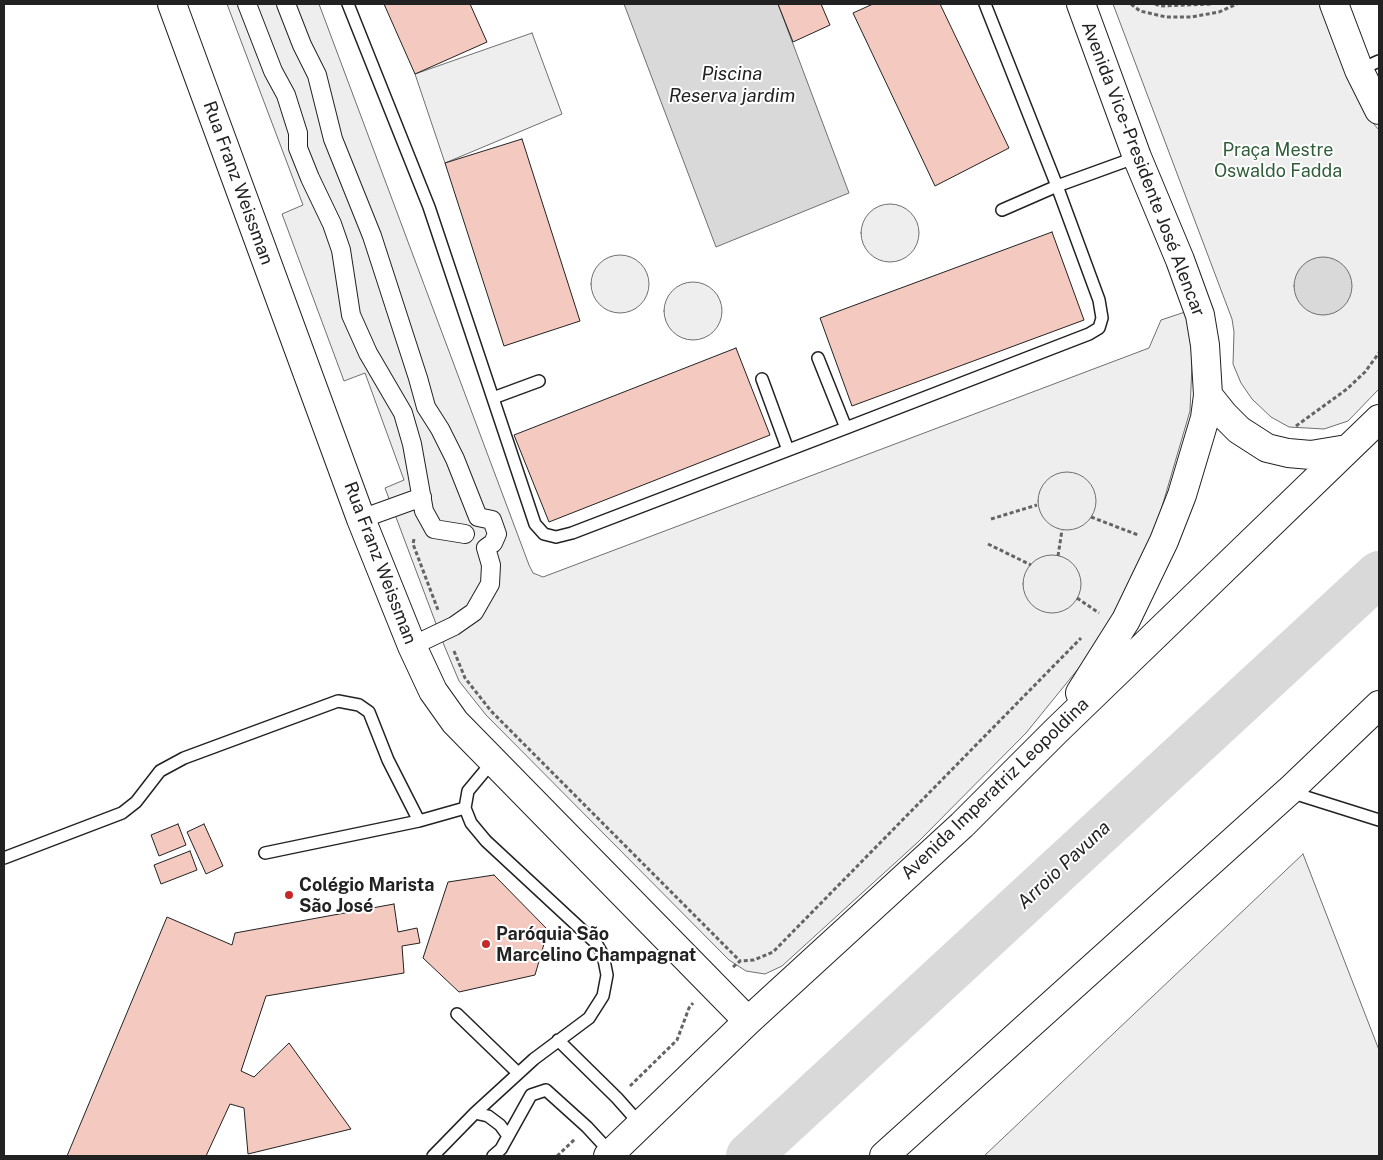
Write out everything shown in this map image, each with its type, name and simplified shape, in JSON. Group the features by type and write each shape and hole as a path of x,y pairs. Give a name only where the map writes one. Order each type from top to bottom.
{"street":[{"name":"Rua Franz Weissman","path":"172,4 361,519 412,646 433,691 455,722 748,1021"},
{"path":"247,4 273,71 286,94 298,133 298,148 332,224 341,250 351,316 368,353 403,413 412,444 423,504 434,528 465,534"},
{"path":"286,4 302,45 317,75 333,139 372,236 426,407 440,429 455,459 478,517"},
{"name":"Avenida Vice-Presidente José Alencar","path":"1056,731 1126,620 1157,557 1182,495 1205,418 1208,395 1205,345 1200,315 1180,260 1137,157 1081,4"},
{"path":"1334,4 1369,66 1379,110"},
{"path":"1208,395 1238,430 1267,448 1288,453 1311,455 1347,449"},
{"name":"Avenida Imperatriz Leopoldina","path":"610,1155 748,1021 962,825 1056,731 1379,419"},
{"path":"361,519 423,504"},
{"path":"478,517 492,520 497,534 493,543 486,548 476,548 470,544 465,534 471,520 478,517"},
{"path":"412,646 454,626 474,612 490,584 491,565 486,548"},
{"path":"884,1156 1288,792 1379,705"}],"lane":[{"path":"348,4 429,207 536,524 544,534 556,537 572,533 846,428 1089,334 1099,328 1102,318 1099,300 1057,186 985,4"},
{"path":"1002,210 1057,186 1137,157"},
{"path":"818,358 846,428"},
{"path":"762,379 788,450"},
{"path":"493,398 539,381"},
{"path":"4,858 122,813 136,802 160,772 184,758 338,701 359,705 369,712 388,760 419,821"},
{"path":"433,1156 518,1073 551,1045 589,1018 603,996 607,975 603,955 596,943 486,841 471,823 465,808 468,791 493,761"},
{"path":"1288,792 1379,820"},
{"path":"264,853 419,821 465,808"},
{"path":"457,1014 518,1073"},
{"path":"558,1040 617,1098 641,1125"},
{"path":"493,1156 501,1149 531,1095 546,1090 587,1127 610,1155"},
{"path":"475,1113 488,1116 500,1125 508,1136"}],"path":[{"path":"1131,4 1140,11 1166,17 1191,17 1219,12 1237,4"},
{"path":"1155,4 1161,6 1211,4"},
{"path":"1294,427 1347,389 1365,372 1379,353"},
{"path":"423,504 413,544 465,678 491,711 740,961"},
{"path":"991,519 1037,504"},
{"path":"1092,517 1141,537"},
{"path":"1058,556 1062,530"},
{"path":"988,544 1031,565"},
{"path":"1077,598 1100,614"},
{"path":"617,1098 677,1040 689,1008 710,984 740,961 754,960 773,952 1083,636"},
{"path":"557,1156 587,1127"}],"green space":[{"path":"227,4 319,4 529,565 533,573 543,577 1149,348 1161,320 1191,310 1193,341 1190,411 1152,541 1104,637 1026,733 918,842 782,966 765,974 746,971 729,960 486,715 459,681 385,488 404,480 365,373 344,381 282,214 303,205"},
{"name":"Praça Mestre Oswaldo Fadda","path":"1113,4 1320,4 1339,53 1368,117 1379,130 1379,389 1348,421 1324,429 1289,427 1271,417 1252,399 1241,383 1233,364 1234,332 1232,319"},
{"path":"532,33 562,114 445,163 415,74"},
{"path":"884,204 896,204 911,212 919,227 919,239 911,254 896,262 884,262 869,254 861,239 861,227 869,212"},
{"path":"614,255 626,255 641,263 649,278 649,290 641,305 626,313 614,313 599,305 591,290 591,278 599,263"},
{"path":"687,282 699,282 714,290 722,305 722,317 714,332 699,340 687,340 672,332 664,317 664,305 672,290"},
{"path":"1303,854 1379,1050 1379,1156 984,1156"}],"shaded area":[{"path":"1061,472 1073,472 1088,480 1096,495 1096,507 1088,522 1073,530 1061,530 1046,522 1038,507 1038,495 1046,480"},
{"path":"1052,555 1063,557 1076,568 1081,584 1079,595 1068,608 1052,613 1041,611 1028,600 1023,584 1025,573 1036,560"}],"water":[{"name":"Piscina Reserva jardim","path":"624,4 778,4 849,193 716,247"},
{"path":"1323,257 1334,259 1347,270 1352,286 1350,297 1339,310 1323,315 1312,313 1299,302 1294,286 1296,275 1307,262"}],"building":[{"path":"384,4 470,4 487,42 415,74"},
{"path":"778,4 821,4 830,25 793,42"},
{"path":"873,4 940,4 1009,148 935,186 853,13"},
{"path":"522,139 580,321 504,346 445,163"},
{"path":"1052,232 1084,320 852,406 820,318"},
{"path":"736,348 770,435 549,522 514,435"},
{"path":"178,824 186,845 159,856 151,835"},
{"path":"204,824 223,866 206,874 187,832"},
{"path":"190,851 197,870 161,884 154,865"},
{"name":"Paróquia São Marcelino Champagnat","path":"494,875 548,930 535,975 459,992 423,958 448,882"},
{"path":"394,904 398,932 417,928 420,943 402,946 404,973 266,996 241,1071 254,1077 289,1043 351,1129 248,1154 244,1108 230,1104 206,1156 67,1156 167,917 232,945 235,933"}],"waterway":[{"name":"Arroio Pavuna","path":"749,1156 1379,574"}],"place":[{"name":"Colégio Marista São José","path":"289,895"},
{"name":"Paróquia São Marcelino Champagnat","path":"486,944"}]}
